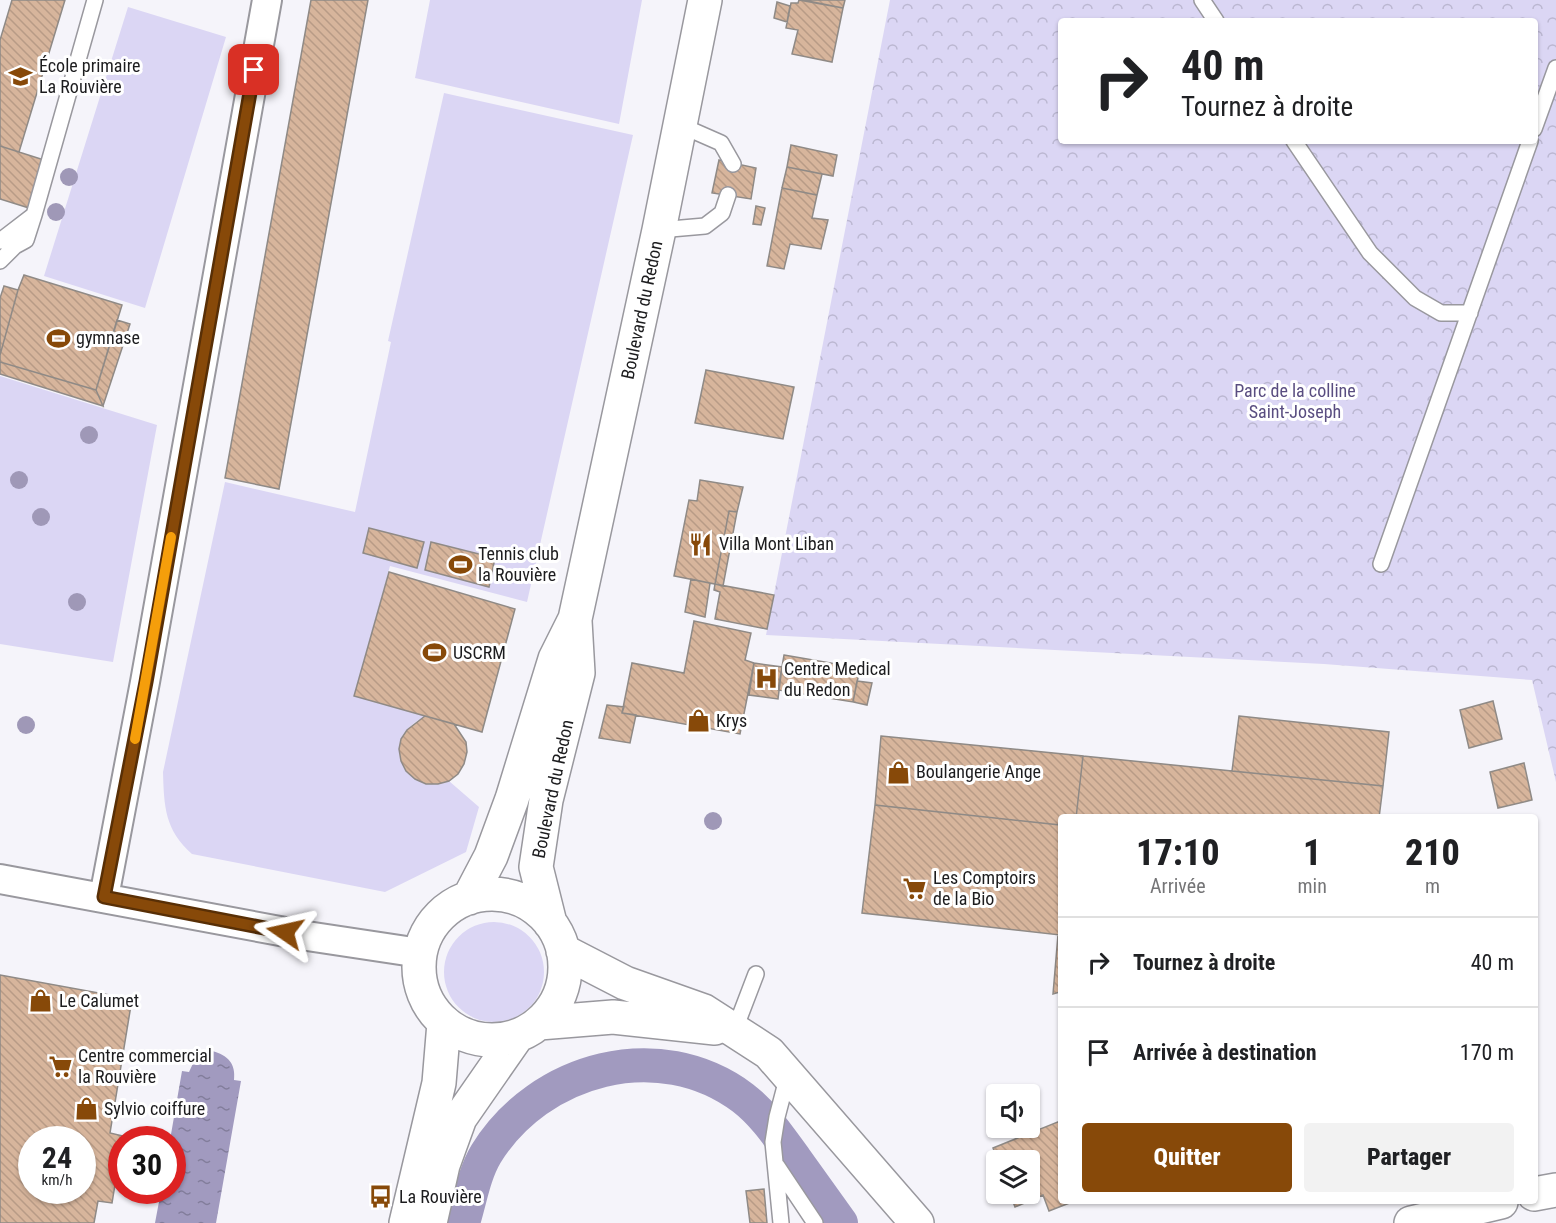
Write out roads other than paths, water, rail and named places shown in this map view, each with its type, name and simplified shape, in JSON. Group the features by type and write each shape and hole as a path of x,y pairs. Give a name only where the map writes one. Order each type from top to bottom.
{"street":[{"path":"104,897 146,682 267,0"},
{"name":"Boulevard du Redon","path":"469,898 491,856 512,799 555,660 575,619 659,230 705,0"},
{"name":"Boulevard du Redon","path":"557,937 536,867 546,800 579,673 575,619"},
{"path":"0,879 308,936 420,953"},
{"path":"735,1029 613,1017 528,1030 492,1040 466,1036 444,1023 428,1003 419,979 420,953 429,929 447,910 469,898 492,894 514,897 534,908 557,937 625,984 704,1011 735,1029 769,1053 916,1223"},
{"path":"430,1223 443,1165 460,1118 528,1030 556,1003 564,978 557,937"},
{"path":"406,1223 439,1083 444,1023"},
{"path":"1538,1193 1556,1190"},
{"path":"1411,1223 1492,1204"}],"lane":[{"path":"0,261 15,246 26,240 95,0"},
{"path":"1202,0 1214,18"},
{"path":"1538,118 1556,68"},
{"path":"680,125 721,143 733,164"},
{"path":"1296,144 1370,253 1415,298 1441,313 1470,313"},
{"path":"1381,564 1529,144"},
{"path":"659,230 705,226 722,213 728,195"},
{"path":"0,241 34,215"},
{"path":"735,1029 756,974"},
{"path":"781,1223 773,1142 788,1075"},
{"path":"775,1163 815,1223"}],"water":[{"path":"212,1051 222,1055 230,1061 234,1069 234,1080 241,1081 216,1223 155,1223 159,1204 186,1204 186,1126 172,1126 182,1071 189,1072 196,1057"}],"waterway":[{"path":"463,1223 482,1162 509,1124 537,1100 568,1082 603,1070 639,1065 675,1068 710,1079 743,1098 771,1127 841,1223"}],"place":[{"name":"École primaire La Rouvière","path":"21,76"},
{"name":"gymnase","path":"58,338"},
{"name":"Villa Mont Liban","path":"701,544"},
{"name":"Tennis club la Rouvière","path":"460,564"},
{"name":"USCRM","path":"435,653"},
{"name":"Centre Medical du Redon","path":"766,679"},
{"name":"Krys","path":"698,721"},
{"name":"Boulangerie Ange","path":"898,772"},
{"name":"Les Comptoirs de la Bio","path":"915,888"},
{"name":"Le Calumet","path":"41,1001"},
{"name":"Centre commercial la Rouvière","path":"60,1066"},
{"name":"Sylvio coiffure","path":"86,1109"},
{"name":"La Rouvière","path":"381,1197"}],"park label":[{"name":"Parc de la colline Saint-Joseph","path":"1295,401"}]}
